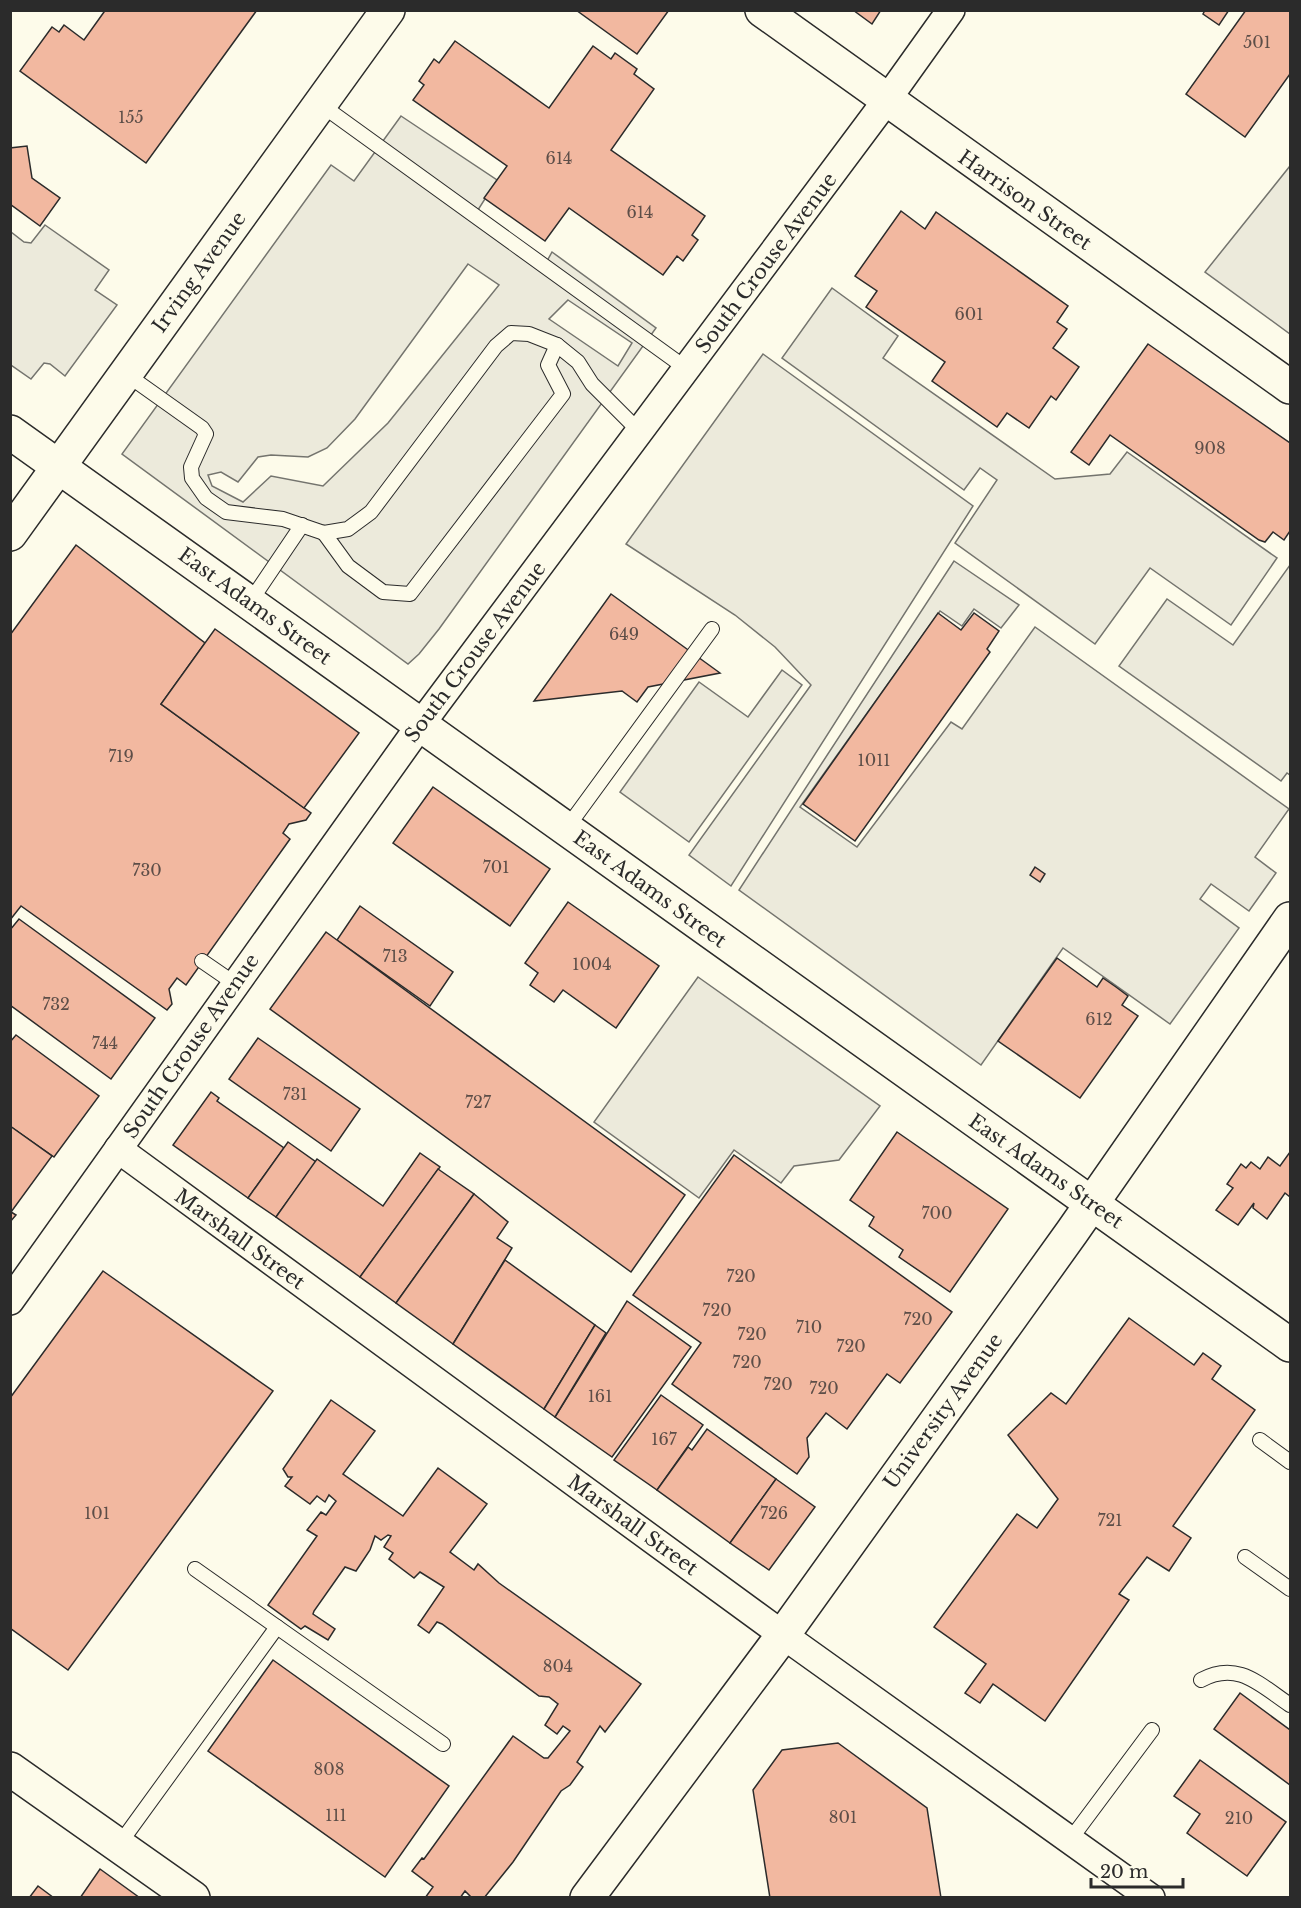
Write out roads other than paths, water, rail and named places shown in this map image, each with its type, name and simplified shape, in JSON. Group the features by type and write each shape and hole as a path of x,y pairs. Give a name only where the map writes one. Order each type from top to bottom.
{"street":[{"name":"Irving Avenue","path":"10,534 388,10"},
{"name":"Harrison Street","path":"762,10 886,101 1290,387"},
{"name":"South Crouse Avenue","path":"10,1301 421,724 886,101 951,10"},
{"name":"East Adams Street","path":"10,432 1290,1345"},
{"name":"University Avenue","path":"587,1898 783,1635 1091,1204 1290,919"},
{"name":"Marshall Street","path":"118,1149 783,1635 1150,1898"},
{"path":"10,1769 193,1898"}],"lane":[{"path":"320,105 687,369"},
{"path":"126,374 202,428 206,434 194,460 192,478 206,498 226,512 272,517 324,533 348,528 371,512 502,338 511,333 529,334 557,345 578,362 592,384 640,432"},
{"path":"324,533 348,566 382,592 410,594 563,394 548,365 557,345"},
{"path":"250,602 302,525"},
{"path":"566,829 712,629"},
{"path":"202,961 234,984"},
{"path":"1260,1440 1290,1462"},
{"path":"1245,1557 1290,1589"},
{"path":"195,1569 443,1744"},
{"path":"118,1846 276,1627"},
{"path":"1201,1680 1216,1672 1226,1671 1239,1674 1290,1705"},
{"path":"1070,1840 1152,1730"}]}
